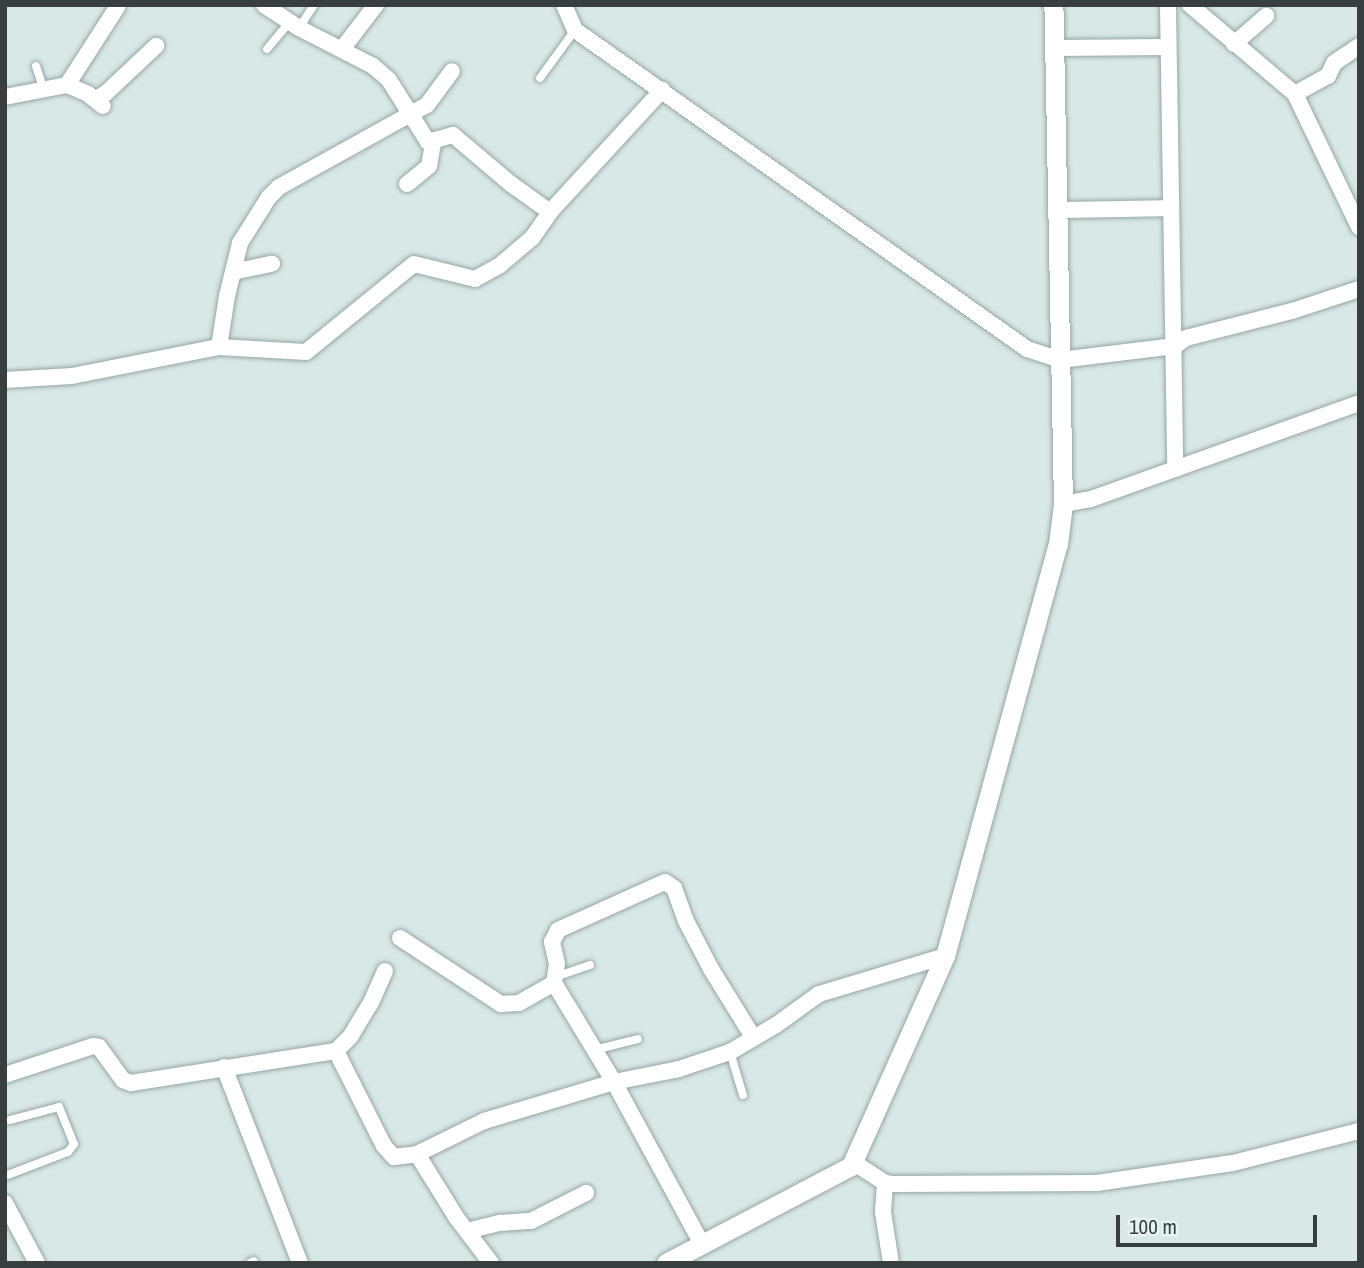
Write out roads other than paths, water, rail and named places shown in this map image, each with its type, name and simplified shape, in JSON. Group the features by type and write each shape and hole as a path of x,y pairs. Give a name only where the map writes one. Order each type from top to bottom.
{"street":[{"path":"264,5 295,25 373,66 389,80 425,138 433,143"},
{"path":"342,49 376,5"},
{"path":"564,5 575,30 1027,349 1060,360 1175,346 1186,338 1292,311 1359,289"},
{"path":"666,1263 842,1173 853,1161 944,956 1058,544 1063,504 1053,5"},
{"path":"1168,5 1175,469"},
{"path":"1190,5 1295,94 1352,198 1359,227"},
{"path":"67,85 118,6"},
{"path":"1234,44 1266,16"},
{"path":"5,97 67,85 100,102 106,93 156,46"},
{"path":"1295,94 1328,76 1334,63 1359,46"},
{"path":"1054,48 1167,47"},
{"path":"219,347 240,243 263,205 279,187 427,105 452,71"},
{"path":"5,380 72,376 219,347 257,352 306,352 408,267 420,263 475,279 500,265 532,237 551,212 662,90"},
{"path":"433,143 453,135 503,178 551,212"},
{"path":"407,184 429,166 433,143"},
{"path":"1057,210 1170,208"},
{"path":"233,272 272,264"},
{"path":"1063,504 1091,499 1359,402"},
{"path":"702,1244 555,980 557,964 552,942 558,930 665,882 674,888 686,921 705,957 753,1037"},
{"path":"400,938 501,1004 519,1003 555,980"},
{"path":"336,1051 384,1146 394,1157 417,1154 484,1121 614,1082 679,1069 730,1052 776,1026 819,994 944,956"},
{"path":"5,1074 93,1046 99,1047 127,1082 336,1051 351,1036 386,971"},
{"path":"224,1067 300,1263"},
{"path":"853,1161 885,1183 1085,1183 1132,1180 1233,1163 1359,1131"},
{"path":"417,1154 491,1263"},
{"path":"885,1183 883,1212 891,1263"},
{"path":"467,1231 544,1217 586,1193"},
{"path":"5,1203 37,1263"}],"lane":[{"path":"267,49 314,5"},
{"path":"540,78 575,30"},
{"path":"36,66 44,90"},
{"path":"555,980 590,965"},
{"path":"594,1049 638,1039"},
{"path":"730,1052 743,1095"},
{"path":"5,1176 68,1152 74,1144 59,1107 10,1120"}]}
